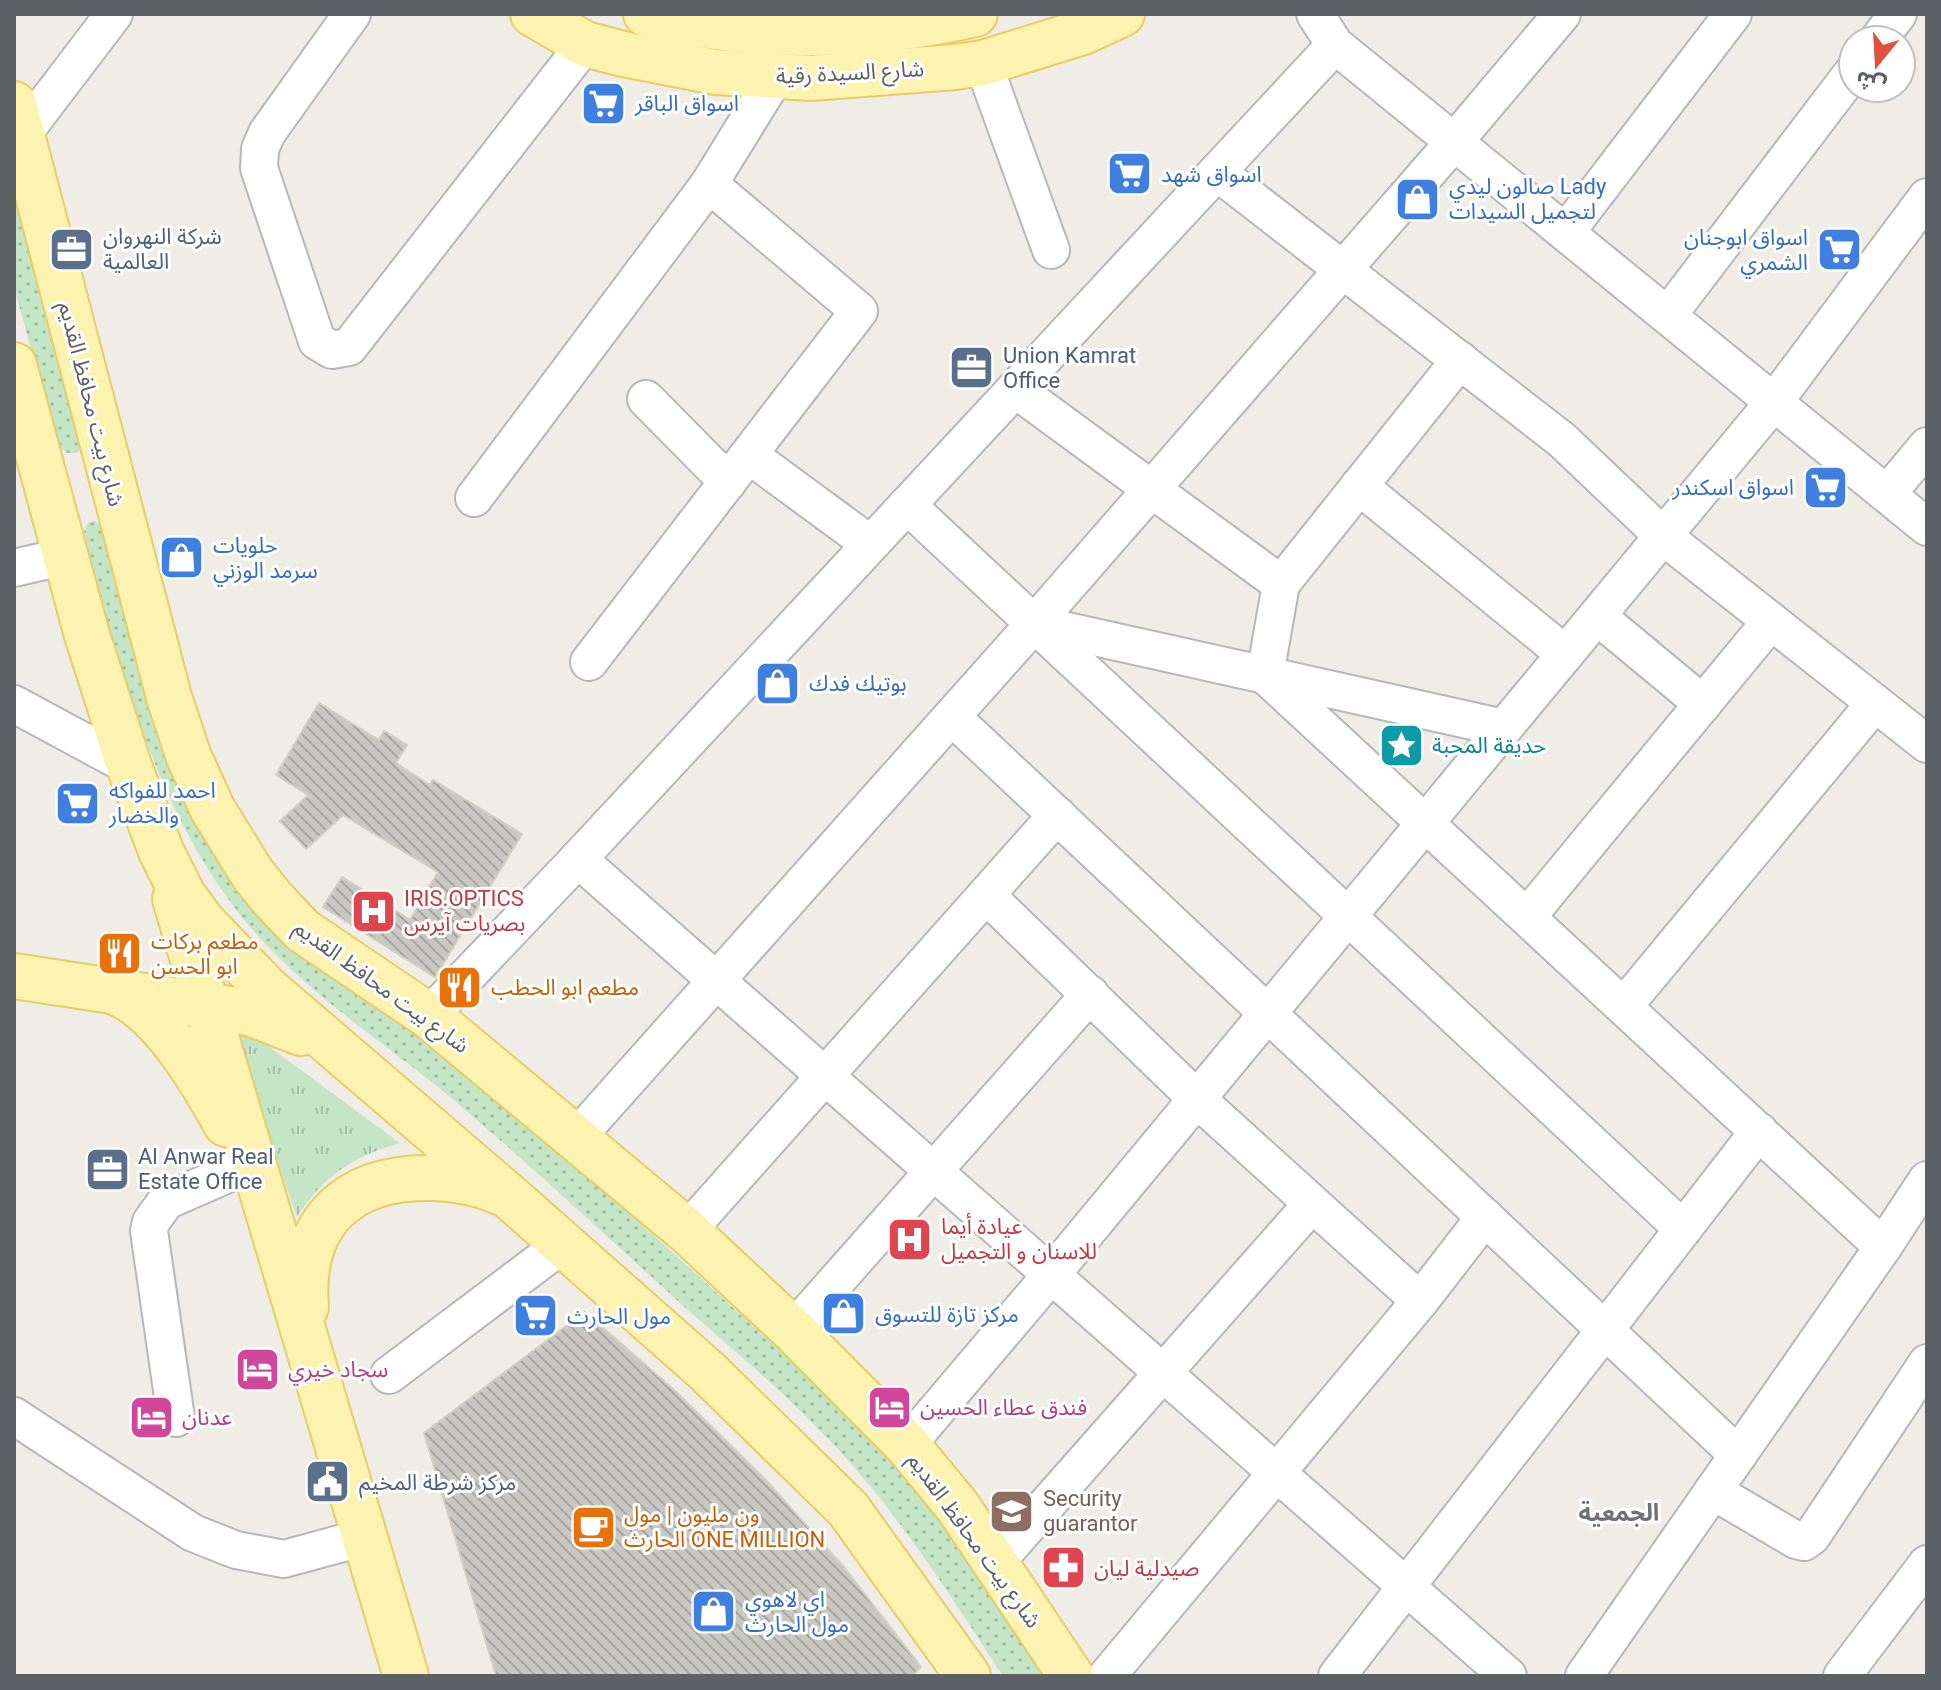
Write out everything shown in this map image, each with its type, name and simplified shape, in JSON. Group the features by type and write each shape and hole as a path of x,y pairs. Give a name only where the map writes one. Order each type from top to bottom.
{"main road":[{"name":"شارع السيدة رقية","path":"533,14 585,44 668,64 775,77 846,77 983,63 1083,32 1122,14"},
{"name":"شارع السيدة رقية","path":"646,14 727,29 784,33 888,28 975,14"},
{"name":"شارع بيت محافظ القديم","path":"18,119 169,697 189,757 212,808 234,845 271,897 302,930 429,1016 687,1231 793,1330 907,1445 958,1507 1071,1676"},
{"path":"15,371 87,635 129,766 161,851 256,1181 406,1676"},
{"path":"40,455 52,469 79,472 88,468 100,454 102,436"},
{"path":"63,545 63,518 80,500 105,501 122,520"},
{"path":"161,851 183,895 235,957 351,1064 512,1199 708,1372 848,1509 968,1676"},
{"path":"105,988 135,982 160,965 175,938 177,907"},
{"path":"18,984 105,988 252,1014 318,1042 351,1064"},
{"path":"105,988 138,1006 172,1043 214,1102 256,1181"},
{"path":"311,1357 304,1273 309,1250 318,1229 348,1200 386,1181 410,1178 473,1183 512,1199"}],"street":[{"path":"18,119 114,14"},
{"path":"352,14 267,133 260,149 259,168 317,341 332,350 349,347 585,44"},
{"path":"1315,14 1335,45 1927,527"},
{"path":"576,1138 1034,624 1562,14"},
{"path":"1566,232 1733,14"},
{"path":"429,1016 1335,45"},
{"path":"983,63 1051,250"},
{"path":"474,498 709,184 775,77"},
{"path":"1668,315 1837,93"},
{"path":"1217,172 1562,440 1663,536 1927,744"},
{"path":"589,662 859,311 709,184"},
{"path":"907,1445 1774,402 1927,197"},
{"path":"1265,675 1281,584 1460,360"},
{"path":"1015,389 1281,584"},
{"path":"646,399 739,468 870,544"},
{"path":"1887,494 1927,446"},
{"path":"1359,486 1565,654"},
{"path":"907,505 1683,1229"},
{"path":"14,568 63,545"},
{"path":"1597,616 1703,704"},
{"path":"1527,917 1771,621"},
{"path":"1034,624 1504,728"},
{"path":"1265,675 1883,1247"},
{"path":"1624,1006 1875,703"},
{"path":"14,704 129,766"},
{"path":"952,717 1738,1455"},
{"path":"687,1231 1057,815"},
{"path":"578,859 1508,1676"},
{"path":"987,896 1197,1099 1420,1301"},
{"path":"793,1330 1090,994"},
{"path":"1337,1676 1759,1131"},
{"path":"1584,1676 1927,1180"},
{"path":"176,1418 149,1231 151,1222 166,1201 256,1181"},
{"path":"996,1562 1312,1204"},
{"path":"1107,1676 1278,1474 1485,1217"},
{"path":"389,1375 563,1244"},
{"path":"1713,1491 1804,1542 1812,1536 1927,1363"},
{"path":"14,1416 193,1533 225,1546 284,1559 365,1537"},
{"path":"1842,1676 1927,1564"}],"green space":[{"path":"14,159 84,447 76,453 67,453 56,443 14,286"},
{"path":"95,521 102,526 155,717 379,1002 602,1188 875,1442 921,1493 1050,1676 1003,1676 901,1526 821,1431 507,1146 308,985 257,935 206,865 181,821 141,727 110,629 84,531 88,523"},
{"path":"238,1031 252,1034 400,1143 368,1154 341,1170 318,1190 297,1217 237,1047"}],"building":[{"path":"319,703 379,740 384,731 407,745 396,763 430,785 433,780 522,834 435,977 323,907 342,877 410,920 438,872 343,815 306,849 280,821 308,795 276,775"},
{"name":"مول الحارث","path":"585,1312 673,1389 763,1477 843,1566 921,1667 912,1676 496,1676 424,1433"}],"place":[{"name":"اسواق الباقر","path":"604,103"},
{"name":"اسواق شهد","path":"1130,174"},
{"name":"صالون ليدي Lady لتجميل السيدات","path":"1418,199"},
{"name":"شركة النهروان العالمية","path":"72,249"},
{"name":"اسواق ابوجنان الشمري","path":"1839,250"},
{"name":"Union Kamrat Office","path":"972,368"},
{"name":"اسواق اسكندر","path":"1825,487"},
{"name":"حلويات سرمد الوزني","path":"182,558"},
{"name":"بوتيك فدك","path":"778,683"},
{"name":"حديقة المحبة","path":"1401,745"},
{"name":"احمد للفواكه والخضار","path":"78,803"},
{"name":"IRIS.OPTICS بصريات آيرس","path":"373,911"},
{"name":"مطعم بركات ابو الحسن","path":"120,954"},
{"name":"مطعم ابو الحطب","path":"460,987"},
{"name":"Al Anwar Real Estate Office","path":"107,1169"},
{"name":"عيادة أيما للاسنان و التجميل","path":"910,1239"},
{"name":"مركز تازة للتسوق","path":"844,1314"},
{"name":"مول الحارث","path":"536,1316"},
{"name":"سجاد خيري","path":"257,1369"},
{"name":"فندق عطاء الحسين","path":"889,1407"},
{"name":"عدنان","path":"151,1417"},
{"name":"مركز شرطة المخيم","path":"328,1482"},
{"name":"Security guarantor","path":"1012,1511"},
{"name":"ون مليون | مول الحارث ONE MILLION","path":"593,1527"},
{"name":"صيدلية ليان","path":"1063,1568"},
{"name":"اي لاهوي مول الحارث","path":"714,1612"}],"district":[{"name":"الجمعية","path":"1619,1513"}]}
